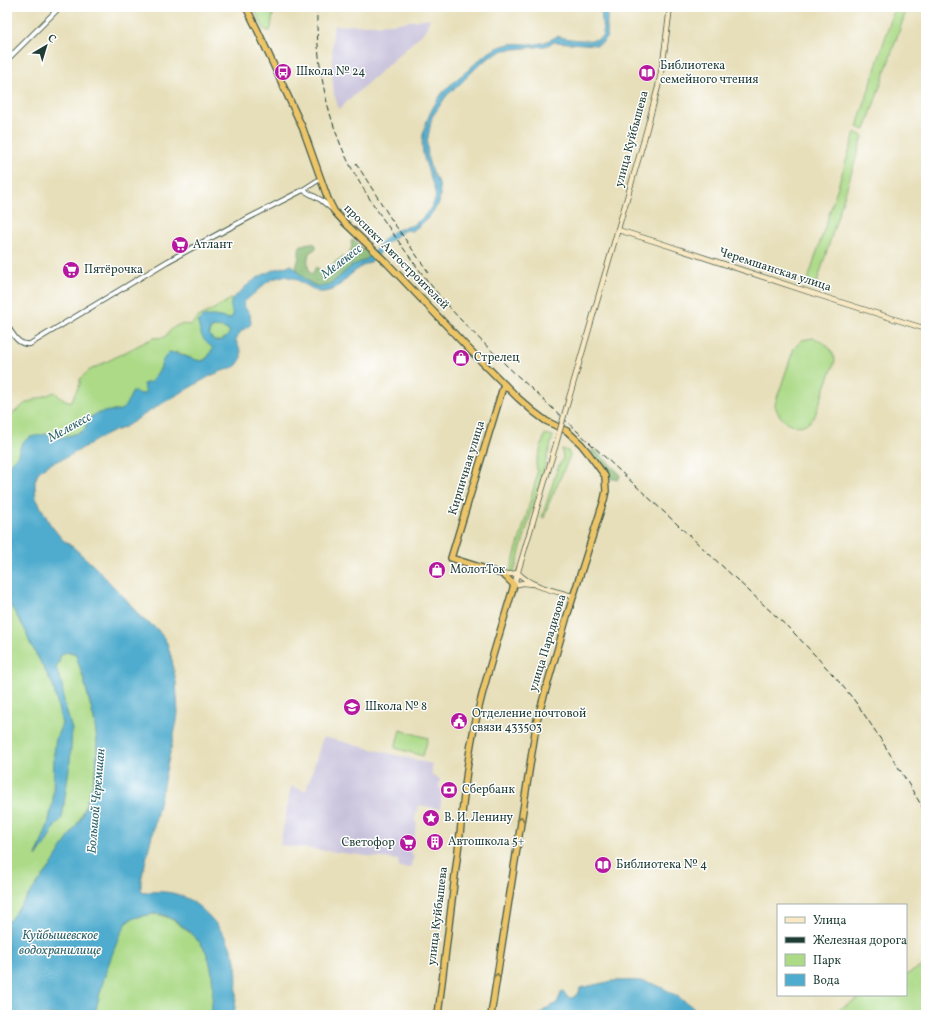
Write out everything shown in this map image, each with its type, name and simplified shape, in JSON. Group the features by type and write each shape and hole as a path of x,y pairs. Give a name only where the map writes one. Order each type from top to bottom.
{"highway":[{"name":"проспект Автостроителей","path":"246,7 258,29 303,129 320,180 334,211 387,263 504,384 534,412 546,421 562,428 581,444 601,471"},
{"name":"Кирпичная улица","path":"502,574 451,558 504,384"},
{"name":"улица Парадизова","path":"491,1015 537,720 573,596 606,491 604,476 601,471"},
{"path":"502,574 514,585"},
{"name":"улица Куйбышева","path":"438,1015 463,797 470,749 479,706 514,585"}],"main road":[{"name":"улица Куйбышева","path":"514,585 643,143 663,62 670,7"},
{"name":"Черемшанская улица","path":"618,230 926,329"},
{"path":"502,574 518,573 524,579 533,584"},
{"path":"514,585 523,583 533,584 573,596"}],"street":[{"path":"7,60 60,7"},
{"path":"7,325 21,344 30,344 168,261 320,180"},
{"path":"303,190 321,200 334,211"}],"shaded area":[{"path":"430,18 426,29 421,35 339,109 334,94 332,73 333,26 391,24"},
{"path":"323,737 432,764 432,776 440,779 439,788 443,789 440,809 418,805 415,820 417,824 410,854 414,855 410,868 399,867 398,860 280,845 291,786 306,791"}],"green space":[{"path":"253,7 274,7 270,31 264,29"},
{"path":"895,7 906,11 865,130 857,127"},
{"path":"855,133 863,136 815,289 806,286"},
{"path":"352,240 370,256 354,265 330,284 318,287 307,281 298,272 297,266 300,246 310,243 316,245 316,248 310,252 308,257 308,267 311,275 316,267 322,272 342,257 350,259"},
{"path":"236,296 231,303 233,315 230,319 214,316 201,318 213,348 208,357 202,361 195,360 177,352 163,360 160,369 151,382 143,384 147,393 140,394 133,391 125,408 89,418 82,432 60,438 46,434 22,443 17,457 7,466 7,418 26,403 55,392 61,398 71,402 80,384 80,379 88,371 153,338 165,337 170,330 176,326 182,324 191,325 198,317"},
{"path":"214,327 224,328 230,332 222,340 216,341 213,340 209,333"},
{"path":"813,338 825,343 828,346 835,361 814,418 808,423 796,426 785,421 780,416 775,404 794,348 802,340"},
{"path":"545,434 553,436 514,572 510,572 536,479 536,464"},
{"path":"562,449 568,451 570,456 544,518 542,517 558,467 563,459"},
{"path":"594,449 619,473 620,476 618,480 610,478 591,451"},
{"path":"7,600 26,631 29,641 53,685 62,724 56,738 54,754 53,800 48,825 36,856 46,843 55,826 62,818 70,761 72,730 64,702 62,685 56,668 59,663 60,656 66,652 75,653 78,660 92,712 97,742 93,781 81,816 62,850 51,866 7,923"},
{"path":"400,730 428,738 423,756 395,748"},
{"path":"153,914 167,917 175,921 193,936 204,948 208,955 213,980 211,1015 95,1015 108,965 113,950 124,927 132,919"},
{"path":"926,964 926,1015 827,1015 864,996 907,996 907,974"}],"water":[{"name":"Куйбышевское водохранилище","path":"601,7 606,7 608,12 607,35 602,43 597,45 555,42 545,46 504,50 481,63 447,95 432,117 427,142 428,159 432,172 439,184 440,195 439,203 429,217 412,231 405,230 384,245 372,261 359,268 332,290 318,292 294,278 283,276 272,279 244,302 245,307 250,314 251,324 241,331 236,339 241,351 241,359 237,365 210,376 156,407 125,427 114,431 69,456 50,464 38,473 35,481 36,498 50,524 63,540 95,567 126,599 141,618 157,629 167,643 176,682 178,713 141,880 141,889 143,893 163,892 182,896 191,901 209,916 224,935 234,956 237,972 236,991 234,1015 211,1015 213,991 212,975 206,952 193,935 180,924 166,916 154,914 131,919 125,925 108,967 95,1015 7,1015 7,923 51,866 81,818 95,776 97,764 97,741 94,719 83,676 75,653 66,652 60,656 59,663 56,668 62,685 64,702 72,730 70,761 62,818 55,826 46,843 36,857 48,825 53,800 54,754 56,738 62,724 53,685 29,641 26,631 7,600 7,466 17,457 22,443 30,437 46,434 60,438 82,432 89,418 98,413 118,411 124,408 133,391 140,394 146,393 143,384 151,382 169,352 203,361 208,357 213,348 206,343 201,335 198,323 201,318 214,316 230,319 233,315 231,306 232,299 257,278 276,269 291,265 311,284 319,287 328,285 352,266 366,259 373,253 385,237 397,230 413,225 419,221 426,214 435,200 434,188 425,162 422,145 424,128 427,120 439,97 444,91 487,54 510,44 539,43 557,36 571,39 594,40 603,35","holes":["214,327 224,328 230,332 228,335 222,340 213,340 209,333 210,329"]},
{"path":"612,981 641,981 650,983 674,994 704,1015 539,1015 545,1009 557,1003 562,991 567,997 572,998 579,993 580,988"}],"railway":[{"path":"317,7 319,59 329,110 340,143 365,192 417,267 471,331 793,632 817,657 847,691 864,714 926,813"},
{"path":"356,163 393,222 429,273"}],"place":[{"name":"Школа № 24","path":"283,72"},
{"name":"Библиотека семейного чтения","path":"647,73"},
{"name":"Атлант","path":"180,245"},
{"name":"Пятёрочка","path":"71,270"},
{"name":"Стрелец","path":"461,358"},
{"name":"МолотТок","path":"437,570"},
{"name":"Школа № 8","path":"352,707"},
{"name":"Отделение почтовой связи 433503","path":"459,721"},
{"name":"Сбербанк","path":"449,790"},
{"name":"В. И. Ленину","path":"431,818"},
{"name":"Автошкола 5+","path":"435,842"},
{"name":"Светофор","path":"408,843"},
{"name":"Библиотека № 4","path":"603,865"}],"water label":[{"name":"Мелекесс","path":"342,262"},
{"name":"Мелекесс","path":"70,428"},
{"name":"Большой Черемшан","path":"97,801"}]}
